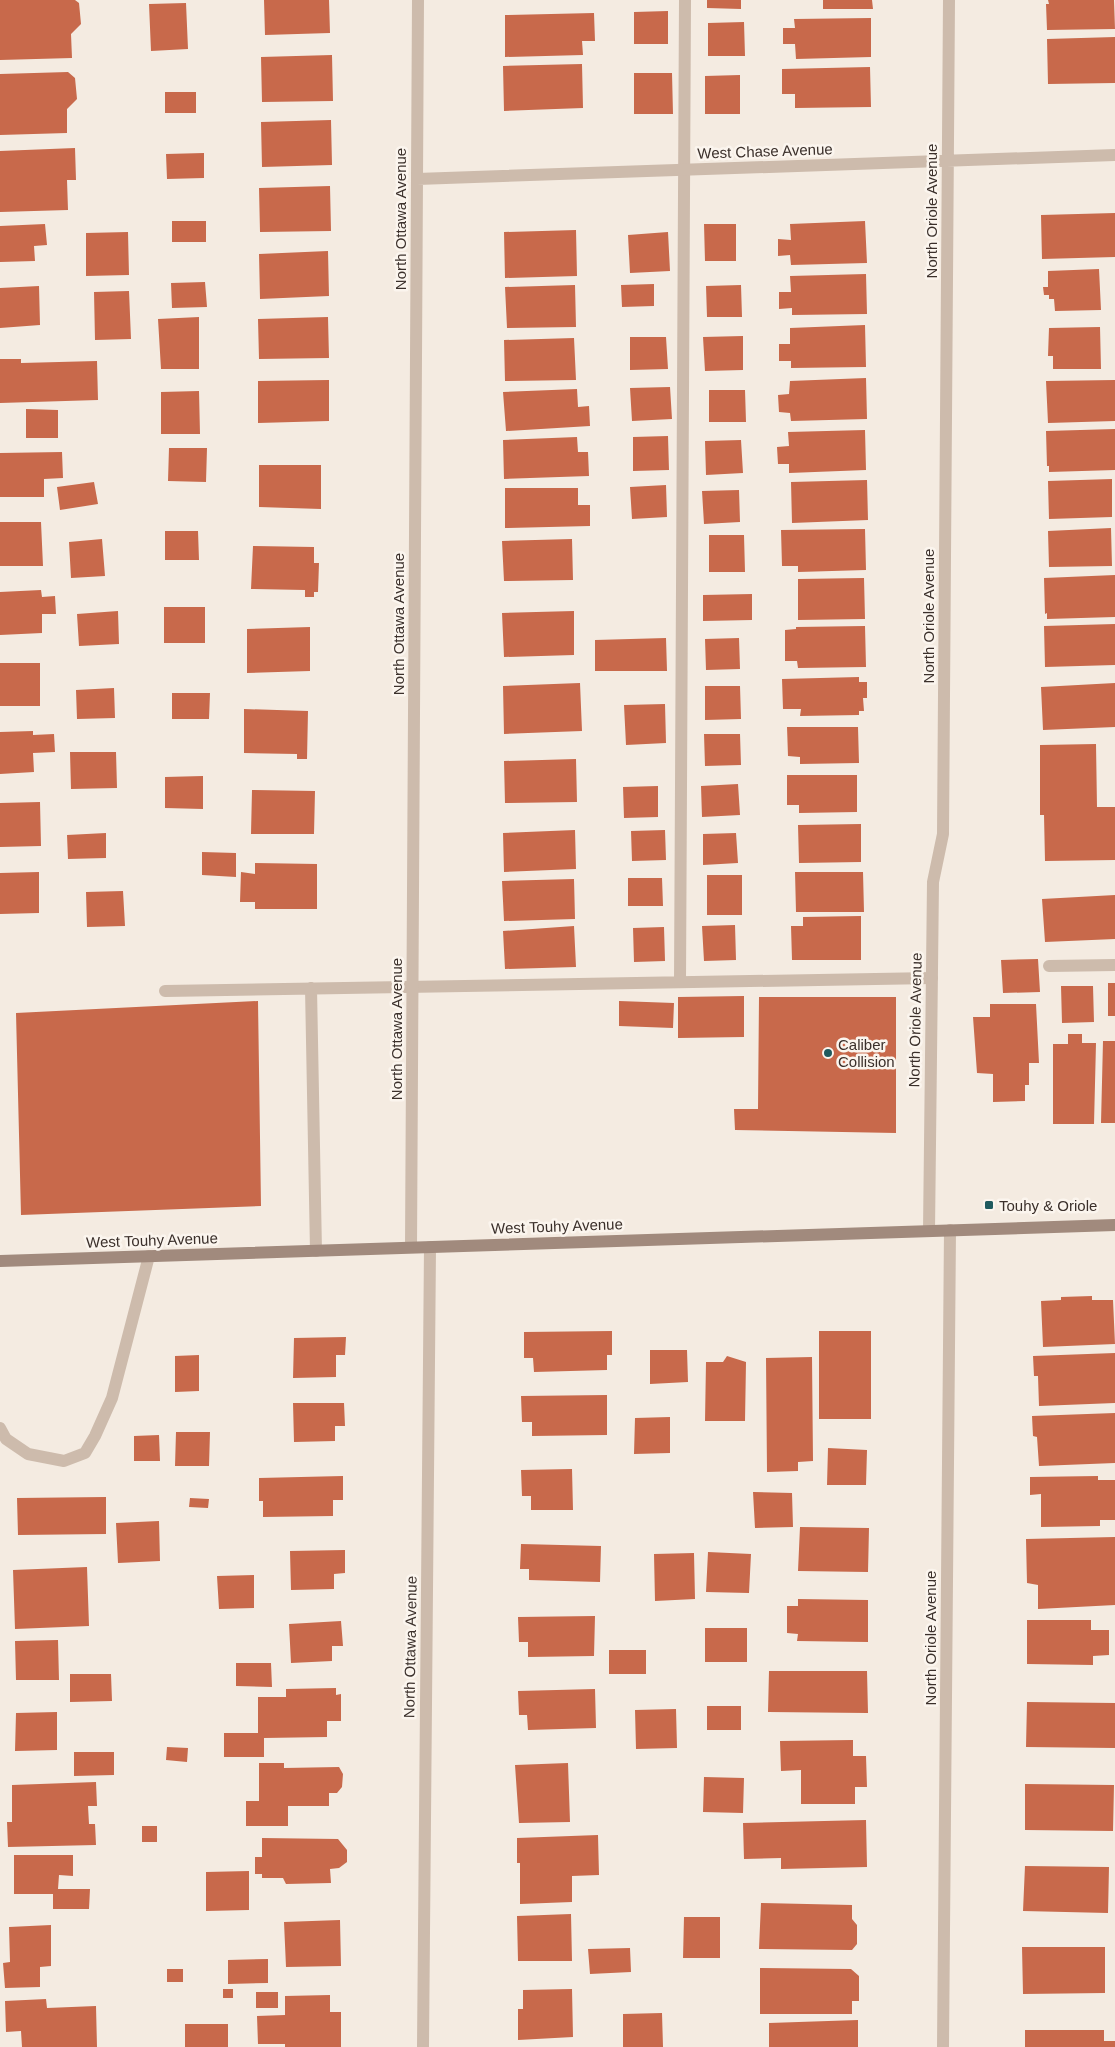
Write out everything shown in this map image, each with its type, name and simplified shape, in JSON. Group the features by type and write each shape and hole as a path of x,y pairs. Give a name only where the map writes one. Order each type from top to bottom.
{"main road":[{"name":"West Touhy Avenue","path":"0,1261 1115,1225"}],"street":[{"name":"North Ottawa Avenue","path":"411,1248 418,0"},
{"path":"680,982 685,0"},
{"name":"North Oriole Avenue","path":"929,1231 933,882 943,834 949,0"},
{"name":"West Chase Avenue","path":"417,179 1115,155"},
{"path":"1049,966 1115,965"},
{"path":"166,991 932,978"},
{"path":"311,988 316,1251"},
{"name":"North Oriole Avenue","path":"943,2047 950,1230"},
{"name":"North Ottawa Avenue","path":"423,2047 430,1247"},
{"path":"0,1428 6,1439 28,1454 64,1462 85,1453 112,1398 149,1256"}],"building":[{"path":"0,0 75,0 79,3 81,24 71,34 72,58 0,60"},
{"path":"264,0 329,0 330,33 265,35"},
{"path":"707,0 741,0 741,9 707,8"},
{"path":"823,0 872,0 873,9 823,9"},
{"path":"1048,0 1114,0 1115,29 1047,30 1046,4 1049,4"},
{"path":"186,3 188,49 151,51 149,4"},
{"path":"668,11 668,44 634,44 634,12"},
{"path":"594,13 595,41 582,41 583,55 505,57 505,15"},
{"path":"871,18 871,57 796,59 795,44 783,44 783,28 795,28 794,19"},
{"path":"744,22 745,56 708,56 708,23"},
{"path":"1115,37 1115,83 1048,84 1047,39"},
{"path":"332,55 333,101 262,102 261,57"},
{"path":"582,64 583,108 504,111 503,66"},
{"path":"870,67 871,107 795,108 795,94 782,94 782,69"},
{"path":"68,72 75,78 77,99 67,109 67,133 0,135 0,74"},
{"path":"634,73 672,73 673,114 634,114"},
{"path":"740,75 740,114 705,114 705,76"},
{"path":"165,92 196,92 196,113 165,113"},
{"path":"331,120 332,165 262,167 261,122"},
{"path":"75,148 76,180 67,180 68,210 0,212 0,151"},
{"path":"204,153 204,178 167,179 166,154"},
{"path":"330,186 331,231 260,232 259,188"},
{"path":"1115,213 1115,257 1042,259 1041,215"},
{"path":"172,221 206,221 206,242 172,242"},
{"path":"865,221 867,263 791,265 790,255 778,256 778,239 791,240 790,224"},
{"path":"45,224 47,245 34,246 35,261 0,262 0,226"},
{"path":"704,224 736,224 736,261 705,261"},
{"path":"576,230 577,276 505,278 504,232"},
{"path":"128,232 129,275 86,276 86,233"},
{"path":"668,232 670,271 630,273 628,235"},
{"path":"328,251 329,296 260,299 259,254"},
{"path":"1099,269 1101,310 1055,311 1054,299 1049,299 1049,295 1044,295 1043,287 1048,287 1048,271"},
{"path":"866,274 867,314 792,315 792,308 779,309 779,292 791,292 790,276"},
{"path":"205,282 207,307 172,308 171,283"},
{"path":"654,284 654,306 622,307 621,285"},
{"path":"575,285 576,327 507,328 505,287"},
{"path":"741,285 742,317 707,317 706,286"},
{"path":"39,286 40,325 0,328 0,288"},
{"path":"129,291 131,339 95,340 94,292"},
{"path":"199,317 199,369 161,369 158,319"},
{"path":"328,317 329,358 259,359 258,319"},
{"path":"865,325 866,367 791,368 791,361 779,361 779,344 790,344 790,328"},
{"path":"1100,327 1101,369 1053,369 1053,356 1048,356 1049,328"},
{"path":"743,336 743,370 705,371 703,337"},
{"path":"630,337 666,337 668,369 630,370"},
{"path":"574,338 576,380 505,381 504,340"},
{"path":"0,359 21,359 21,363 97,361 98,400 0,403"},
{"path":"866,378 867,419 791,421 790,413 779,412 778,395 789,394 790,381"},
{"path":"329,380 329,421 258,423 258,381"},
{"path":"1115,380 1115,421 1048,423 1046,381"},
{"path":"670,387 672,419 632,421 630,388"},
{"path":"577,389 578,407 589,406 590,426 506,431 503,392"},
{"path":"709,390 745,390 746,422 709,422"},
{"path":"199,391 200,434 161,434 161,392"},
{"path":"26,409 58,410 58,438 26,438"},
{"path":"1115,429 1115,470 1049,472 1049,466 1047,466 1046,431"},
{"path":"865,430 866,470 789,473 789,464 778,464 777,447 789,446 788,432"},
{"path":"668,436 669,470 633,471 633,437"},
{"path":"577,437 578,452 588,452 589,476 504,479 503,440"},
{"path":"741,440 743,473 706,475 705,441"},
{"path":"169,448 207,448 206,482 168,481"},
{"path":"62,452 63,478 44,479 44,497 0,497 0,453"},
{"path":"259,465 321,465 321,509 259,507"},
{"path":"1112,479 1112,517 1049,519 1048,481"},
{"path":"867,480 868,520 792,523 791,482"},
{"path":"94,482 98,504 60,510 57,487"},
{"path":"666,485 667,517 632,519 630,487"},
{"path":"505,488 578,488 578,505 590,505 590,526 505,528"},
{"path":"739,490 740,522 704,524 702,491"},
{"path":"0,522 41,522 43,566 0,566"},
{"path":"1111,528 1112,566 1049,567 1048,531"},
{"path":"865,529 866,570 798,572 798,566 782,566 781,530"},
{"path":"165,531 198,531 199,560 165,560"},
{"path":"709,535 744,535 745,572 709,572"},
{"path":"102,539 105,576 71,578 69,542"},
{"path":"572,539 573,580 504,581 502,541"},
{"path":"253,546 314,547 314,563 319,563 318,592 314,592 314,597 305,597 305,590 251,589"},
{"path":"1115,575 1115,617 1047,619 1047,613 1045,614 1044,578"},
{"path":"864,578 865,619 798,620 798,579"},
{"path":"41,590 42,597 55,596 56,614 42,614 42,633 0,635 0,592"},
{"path":"752,594 752,620 703,621 703,595"},
{"path":"164,607 205,607 205,643 164,643"},
{"path":"118,611 119,644 79,646 77,614"},
{"path":"574,611 574,655 504,657 502,613"},
{"path":"1115,624 1115,665 1045,667 1044,626"},
{"path":"865,626 866,667 798,668 797,661 785,661 785,630 796,629 796,627"},
{"path":"310,627 310,671 247,673 247,629"},
{"path":"666,638 667,671 595,671 595,640"},
{"path":"739,638 740,669 706,670 705,639"},
{"path":"0,663 40,663 40,706 0,706"},
{"path":"859,677 859,682 867,682 867,698 863,698 864,711 859,711 859,715 800,716 801,709 783,709 782,679"},
{"path":"580,683 582,731 504,734 503,686"},
{"path":"1115,683 1115,727 1043,730 1041,687"},
{"path":"705,686 740,686 741,719 705,720"},
{"path":"114,688 115,718 77,719 76,690"},
{"path":"172,693 210,693 209,719 172,719"},
{"path":"665,704 666,743 626,745 624,705"},
{"path":"244,709 308,711 307,759 297,759 297,754 244,753"},
{"path":"787,727 858,727 859,763 800,764 800,757 788,756"},
{"path":"33,731 33,735 54,734 55,752 33,753 34,772 0,774 0,732"},
{"path":"704,734 740,734 741,765 705,766"},
{"path":"1096,744 1097,807 1115,807 1115,860 1045,861 1044,815 1040,815 1040,745"},
{"path":"70,752 116,752 117,788 71,789"},
{"path":"576,759 577,802 505,803 504,761"},
{"path":"787,775 857,775 857,812 799,813 799,805 787,805"},
{"path":"203,776 203,809 165,808 165,777"},
{"path":"738,784 740,815 702,817 701,786"},
{"path":"658,786 658,817 624,818 623,787"},
{"path":"252,790 315,791 314,834 251,834"},
{"path":"40,802 41,846 0,847 0,803"},
{"path":"861,824 861,862 799,863 798,825"},
{"path":"575,830 576,869 504,872 503,833"},
{"path":"665,830 666,860 632,861 631,831"},
{"path":"106,833 106,858 68,859 67,835"},
{"path":"736,833 738,863 703,865 703,834"},
{"path":"202,852 236,853 236,877 202,875"},
{"path":"255,863 317,864 317,909 255,909 255,902 240,902 241,872 255,874"},
{"path":"39,872 39,913 0,914 0,873"},
{"path":"795,872 863,872 864,912 796,912"},
{"path":"707,875 742,875 742,915 707,915"},
{"path":"628,878 662,878 663,906 628,906"},
{"path":"574,879 575,919 504,921 502,881"},
{"path":"123,891 125,926 87,927 86,892"},
{"path":"1115,895 1115,939 1045,942 1042,899"},
{"path":"861,916 861,960 792,960 791,926 803,926 803,917"},
{"path":"735,925 736,960 704,961 702,926"},
{"path":"574,926 576,967 505,969 503,931"},
{"path":"664,927 665,961 634,962 633,928"},
{"path":"1038,959 1040,992 1003,993 1001,960"},
{"path":"1108,983 1115,983 1115,1016 1108,1016"},
{"path":"1061,986 1093,986 1094,1022 1062,1023"},
{"path":"744,996 744,1037 678,1038 678,997"},
{"name":"Caliber Collision","path":"759,997 896,997 896,1133 735,1130 734,1109 758,1109"},
{"path":"258,1001 261,1206 21,1215 16,1013"},
{"path":"619,1001 674,1003 673,1028 619,1026"},
{"path":"990,1004 1036,1004 1039,1063 1029,1063 1029,1085 1025,1085 1025,1101 993,1102 993,1074 977,1073 973,1017 990,1017"},
{"path":"1068,1034 1082,1034 1082,1043 1096,1043 1094,1124 1053,1124 1053,1044 1068,1044"},
{"path":"1103,1041 1115,1041 1115,1123 1101,1123"},
{"path":"1092,1296 1092,1300 1113,1300 1115,1344 1043,1347 1041,1301 1061,1300 1061,1297"},
{"path":"612,1331 612,1355 607,1355 607,1370 534,1372 533,1358 524,1358 524,1332"},
{"path":"819,1331 871,1331 871,1419 819,1419"},
{"path":"346,1337 345,1355 336,1355 336,1377 293,1378 294,1338"},
{"path":"650,1350 687,1350 688,1382 650,1384"},
{"path":"1115,1353 1115,1403 1039,1406 1038,1376 1034,1376 1033,1356"},
{"path":"199,1355 199,1391 175,1392 175,1356"},
{"path":"727,1356 746,1362 745,1421 705,1421 706,1362 723,1362"},
{"path":"812,1357 813,1461 798,1462 798,1471 767,1472 766,1358"},
{"path":"607,1395 607,1435 532,1436 532,1422 522,1422 521,1396"},
{"path":"293,1403 344,1403 345,1426 335,1426 335,1441 294,1442"},
{"path":"1115,1413 1115,1463 1039,1466 1037,1437 1033,1436 1032,1416"},
{"path":"670,1417 670,1453 634,1454 635,1418"},
{"path":"176,1432 210,1432 209,1466 175,1466"},
{"path":"159,1435 160,1461 134,1461 134,1436"},
{"path":"828,1448 867,1450 866,1485 827,1485"},
{"path":"572,1469 573,1510 531,1510 531,1496 522,1496 521,1470"},
{"path":"343,1476 343,1500 333,1500 333,1516 263,1517 263,1501 259,1501 259,1478"},
{"path":"1098,1476 1098,1480 1115,1480 1115,1520 1100,1520 1100,1526 1041,1527 1041,1494 1030,1495 1030,1477"},
{"path":"753,1492 792,1493 793,1527 755,1528"},
{"path":"106,1497 106,1534 18,1535 17,1498"},
{"path":"190,1498 209,1499 208,1508 189,1507"},
{"path":"159,1521 160,1561 118,1563 116,1523"},
{"path":"800,1527 869,1528 868,1572 798,1571"},
{"path":"1115,1537 1115,1605 1038,1609 1038,1585 1027,1583 1026,1539"},
{"path":"521,1544 601,1546 600,1582 529,1580 529,1569 520,1569"},
{"path":"345,1550 345,1573 334,1574 334,1589 291,1590 290,1551"},
{"path":"708,1552 751,1554 749,1593 706,1592"},
{"path":"694,1553 695,1599 655,1601 654,1554"},
{"path":"87,1567 89,1626 15,1629 13,1570"},
{"path":"254,1575 254,1608 219,1609 217,1576"},
{"path":"798,1599 868,1600 868,1642 797,1641 798,1634 787,1633 787,1606 798,1606"},
{"path":"595,1616 594,1656 528,1657 528,1642 519,1642 518,1617"},
{"path":"1027,1620 1091,1620 1091,1630 1109,1630 1109,1655 1093,1656 1093,1665 1027,1664"},
{"path":"341,1621 343,1646 332,1646 332,1661 291,1663 289,1624"},
{"path":"705,1628 747,1628 747,1662 705,1662"},
{"path":"58,1640 59,1680 16,1680 15,1641"},
{"path":"609,1650 646,1650 646,1674 609,1674"},
{"path":"236,1663 271,1663 272,1687 236,1686"},
{"path":"769,1671 867,1671 868,1713 768,1712"},
{"path":"70,1674 111,1674 112,1701 70,1702"},
{"path":"336,1688 336,1695 341,1694 341,1721 327,1721 327,1737 264,1738 264,1757 224,1757 224,1733 258,1733 258,1697 286,1697 286,1689"},
{"path":"595,1689 596,1728 528,1730 527,1715 519,1715 518,1691"},
{"path":"1027,1702 1115,1703 1115,1748 1026,1747"},
{"path":"707,1706 741,1706 741,1730 707,1730"},
{"path":"676,1709 677,1748 636,1749 635,1710"},
{"path":"57,1712 57,1750 15,1751 16,1713"},
{"path":"853,1740 853,1756 866,1756 867,1787 855,1787 855,1804 801,1804 801,1770 781,1771 780,1741"},
{"path":"167,1747 188,1748 187,1762 166,1760"},
{"path":"74,1752 114,1752 114,1775 74,1776"},
{"path":"259,1763 284,1763 284,1768 339,1767 343,1774 342,1787 337,1793 329,1793 329,1806 288,1806 288,1826 246,1826 246,1801 259,1801"},
{"path":"568,1763 570,1822 519,1823 515,1765"},
{"path":"704,1777 744,1778 743,1813 703,1812"},
{"path":"96,1782 97,1806 88,1806 89,1824 95,1824 96,1845 8,1847 7,1822 12,1822 12,1785"},
{"path":"1025,1784 1114,1785 1113,1831 1025,1830"},
{"path":"866,1820 867,1867 781,1869 781,1858 744,1859 743,1823"},
{"path":"142,1826 157,1826 157,1842 142,1842"},
{"path":"598,1835 599,1875 572,1876 572,1902 520,1904 520,1863 517,1863 517,1838"},
{"path":"262,1838 338,1839 347,1850 347,1862 339,1868 330,1869 331,1883 286,1884 283,1878 262,1878 262,1874 255,1874 255,1857 262,1857"},
{"path":"14,1855 73,1855 73,1876 59,1875 58,1889 90,1889 89,1909 53,1909 53,1894 14,1894"},
{"path":"1025,1866 1109,1867 1108,1913 1023,1911"},
{"path":"249,1871 249,1910 206,1911 206,1872"},
{"path":"761,1903 852,1905 852,1919 857,1925 857,1944 852,1950 759,1949"},
{"path":"571,1914 572,1961 518,1961 517,1916"},
{"path":"684,1917 720,1917 720,1958 683,1958"},
{"path":"340,1920 341,1966 286,1967 284,1922"},
{"path":"51,1925 51,1966 40,1967 40,1987 5,1988 3,1963 10,1962 9,1927"},
{"path":"1022,1947 1105,1947 1105,1993 1023,1994"},
{"path":"630,1948 631,1972 590,1974 588,1949"},
{"path":"268,1959 268,1983 228,1984 228,1960"},
{"path":"760,1968 851,1969 859,1976 859,2001 852,2001 852,2014 760,2014"},
{"path":"167,1969 183,1969 183,1982 167,1982"},
{"path":"223,1989 233,1989 233,1998 223,1998"},
{"path":"572,1989 573,2037 518,2040 518,2009 523,2009 523,1990"},
{"path":"256,1992 278,1992 278,2008 256,2008"},
{"path":"330,1995 330,2012 341,2012 341,2047 285,2047 285,2044 258,2044 257,2016 285,2015 285,1996"},
{"path":"46,1999 47,2008 96,2006 97,2047 22,2047 21,2031 6,2032 5,2001"},
{"path":"662,2013 663,2047 623,2047 623,2014"},
{"path":"858,2020 858,2047 769,2047 769,2023"},
{"path":"185,2024 228,2024 228,2047 185,2047"},
{"path":"1025,2030 1104,2030 1104,2041 1115,2041 1115,2047 1025,2047"}],"place":[{"name":"Caliber Collision","path":"828,1053"},
{"name":"Touhy & Oriole","path":"989,1205"}]}
